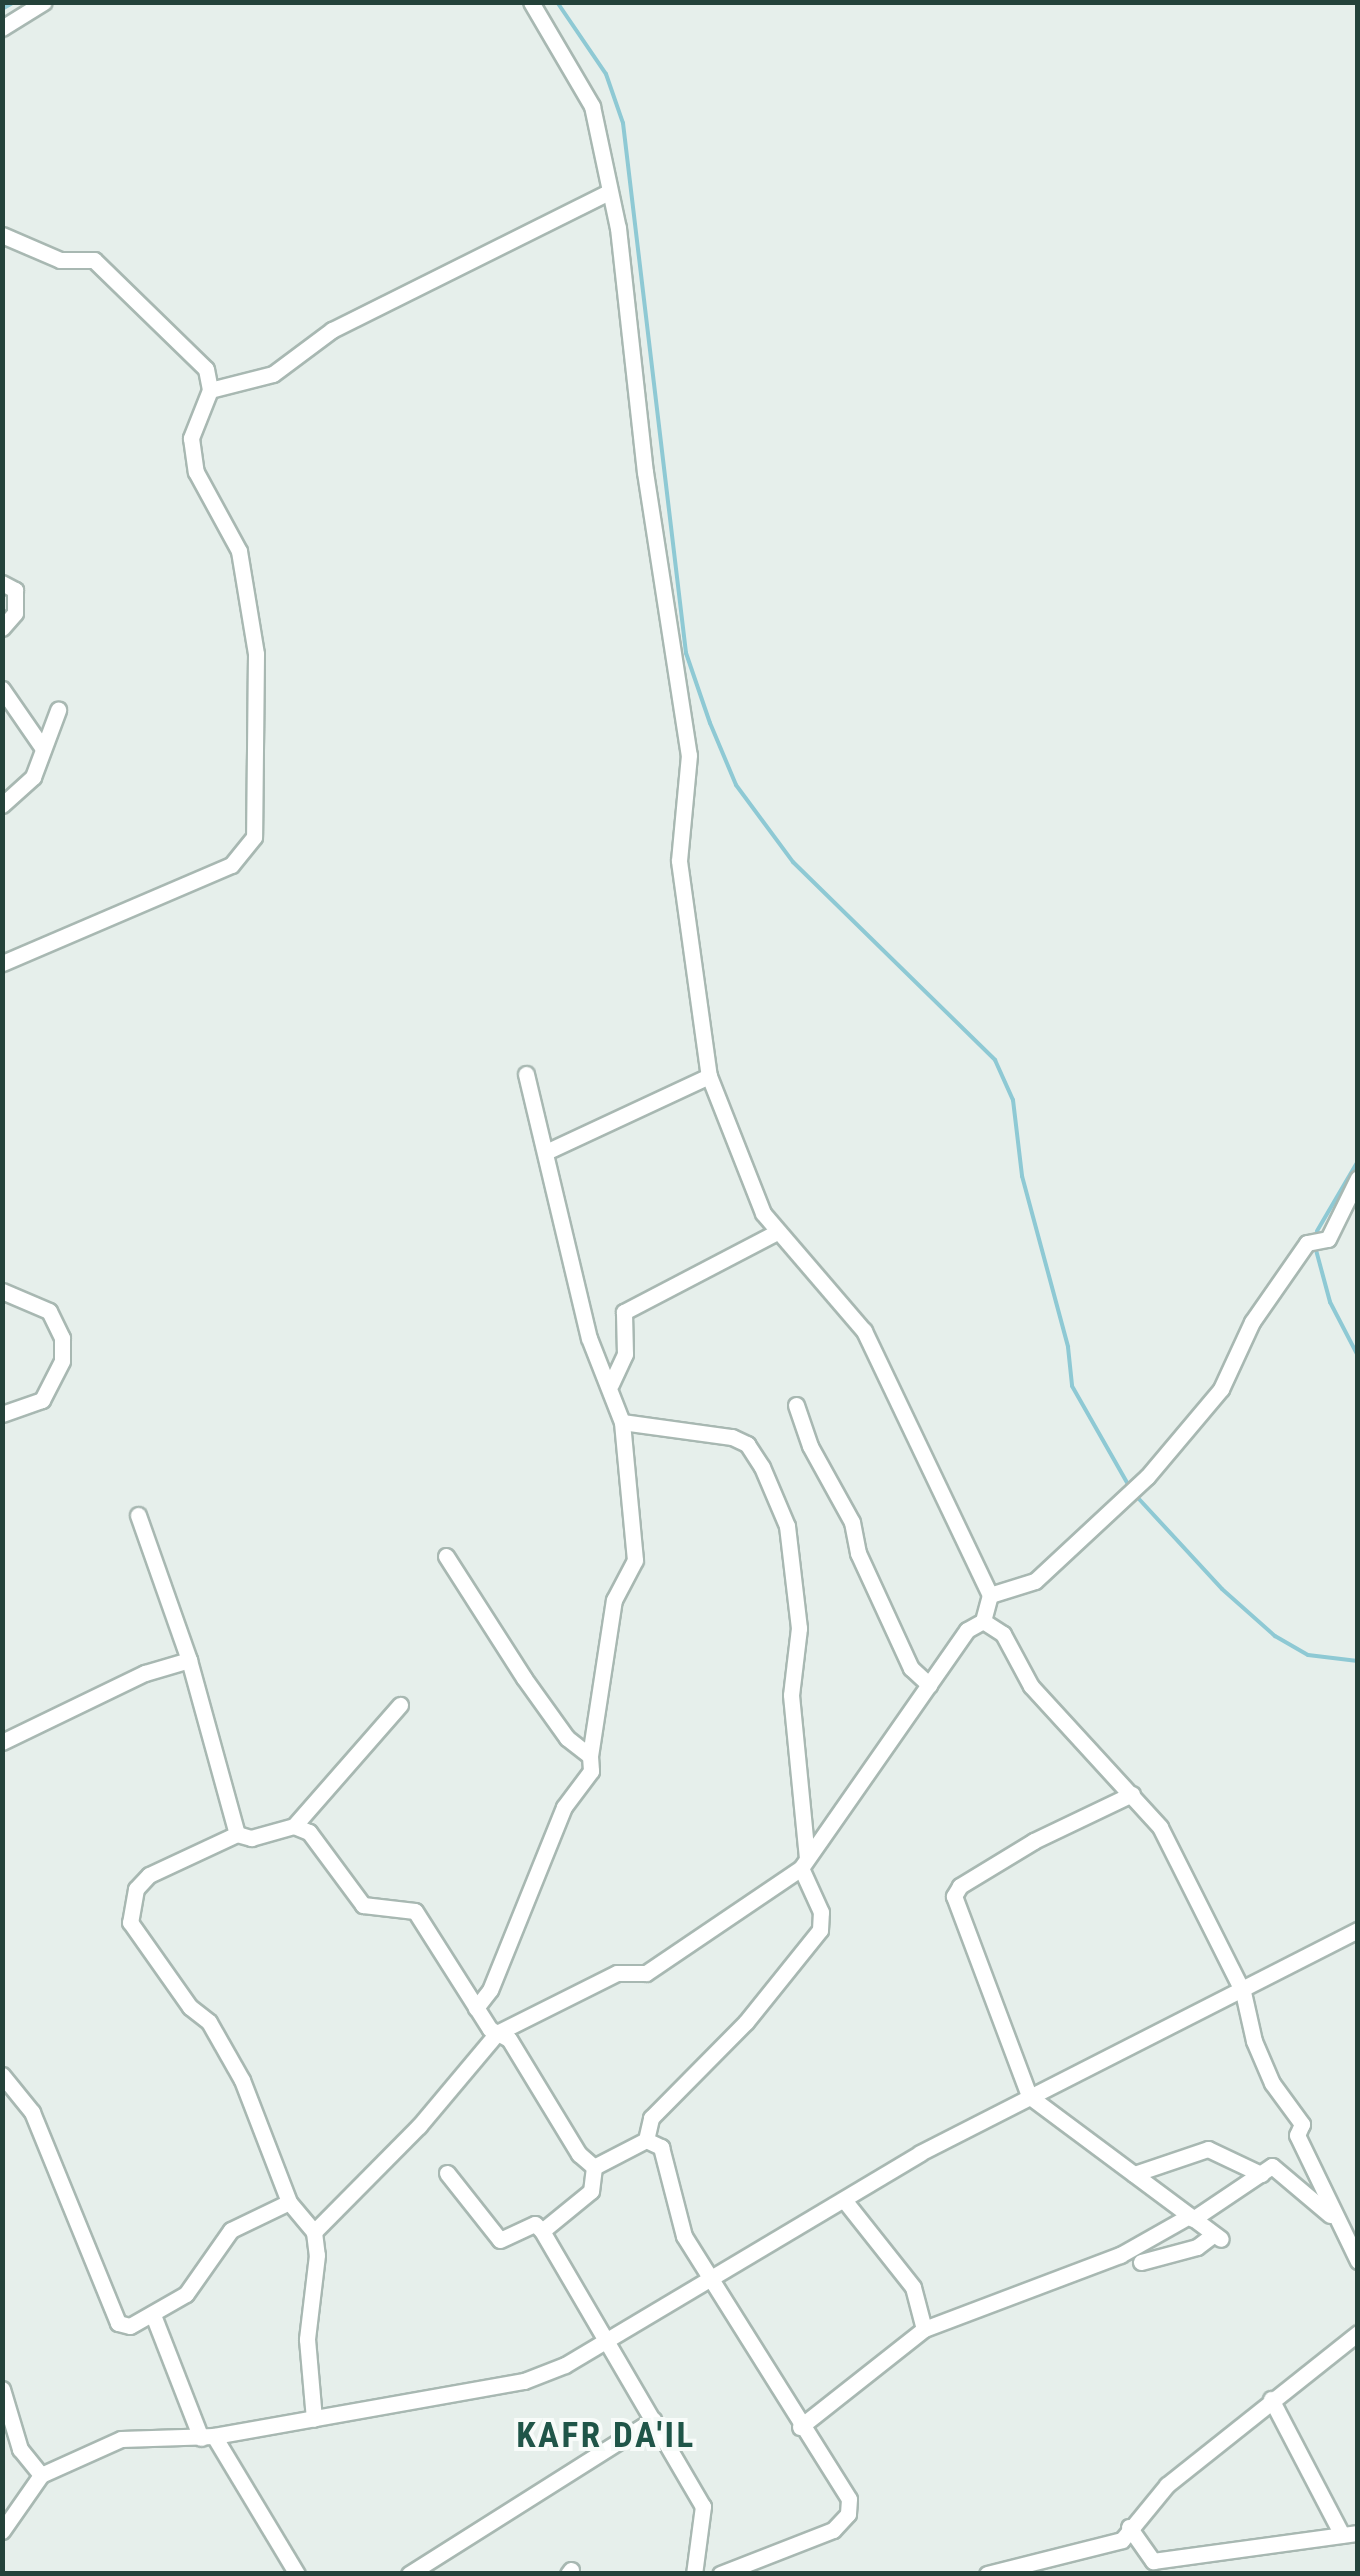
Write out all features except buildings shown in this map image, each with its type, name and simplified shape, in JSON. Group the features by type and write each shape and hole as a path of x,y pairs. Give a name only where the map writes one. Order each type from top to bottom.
{"street":[{"path":"2,28 44,2"},
{"path":"314,2232 418,2126 497,2033 617,1974 646,1973 804,1863 966,1630 983,1621 990,1595 895,1406 864,1331 763,1213 710,1076 679,861 689,755 609,192 592,106 531,2"},
{"path":"210,390 273,374 332,330 609,192"},
{"path":"2,235 60,260 94,260 206,369 210,390 191,438 196,472 239,551 254,628 254,837 232,864 2,962"},
{"path":"2,583 15,590 15,613 2,628"},
{"path":"2,689 42,747"},
{"path":"2,806 32,777 58,710"},
{"path":"476,2008 490,1990 564,1807 590,1771 614,1600 635,1560 622,1422 611,1384 589,1338 526,1074"},
{"path":"546,1152 710,1076"},
{"path":"990,1595 1036,1581 1148,1478 1221,1389 1252,1322 1307,1243 1328,1239 1358,1178"},
{"path":"611,1384 625,1354 624,1312 777,1232"},
{"path":"2,1292 50,1310 62,1338 62,1361 42,1400 2,1414"},
{"path":"796,1406 852,1522 858,1554 911,1668 929,1685"},
{"path":"622,1422 732,1437 747,1444 776,1494 787,1526 799,1628 792,1696 804,1863 821,1912 820,1930 746,2022 650,2118 646,2140"},
{"path":"138,1515 189,1660 237,1834"},
{"path":"446,1556 524,1678 568,1738 590,1756"},
{"path":"983,1621 1003,1634 1032,1686 1132,1794 1176,1856 1243,1992 1254,2041 1272,2083 1302,2124 1297,2135 1358,2261"},
{"path":"2,1742 145,1673 189,1660"},
{"path":"314,2418 308,2340 318,2255 314,2232 289,2202 242,2080 208,2022 190,2007 130,1922 136,1889 149,1875 237,1834 251,1838 294,1826 400,1705"},
{"path":"1132,1794 1034,1840 960,1886 954,1896 1029,2096 1217,2237 1197,2247 1141,2262"},
{"path":"294,1826 308,1832 363,1905 415,1911 476,2008 497,2033 508,2039 580,2154 594,2167"},
{"path":"2,2531 41,2475 121,2440 207,2437 524,2381 608,2342 844,2200 1029,2096 1356,1937"},
{"path":"2,2075 32,2112 118,2323 130,2326 186,2294 231,2230 289,2202"},
{"path":"594,2167 646,2140"},
{"path":"646,2140 668,2160 676,2213 710,2281 761,2349 800,2428 843,2484 848,2514 834,2530 720,2574"},
{"path":"1134,2174 1208,2149 1261,2174"},
{"path":"542,2230 591,2191 594,2167"},
{"path":"800,2428 924,2329 1120,2255 1261,2174 1280,2169 1335,2220"},
{"path":"447,2173 500,2240 535,2224 542,2230 702,2506 694,2574"},
{"path":"844,2200 912,2287 924,2329"},
{"path":"153,2315 207,2437 297,2574"},
{"path":"987,2574 1122,2540 1167,2485 1358,2333"},
{"path":"2,2389 20,2449 41,2475"},
{"path":"1129,2527 1153,2562 1350,2534 1271,2399"},
{"path":"408,2574 653,2420"}],"waterway":[{"path":"2,9 14,2"},
{"path":"557,2 606,74 623,123 686,653 710,723 736,785 793,862 995,1060 1013,1100 1022,1176 1068,1347 1072,1386 1128,1484"},
{"path":"1317,1231 1358,1161"},
{"path":"1316,1250 1330,1302 1358,1356"},
{"path":"1139,1499 1222,1589 1275,1636 1308,1655 1358,1661"}],"district":[{"name":"KAFR DA'IL","path":"606,2436"}]}
